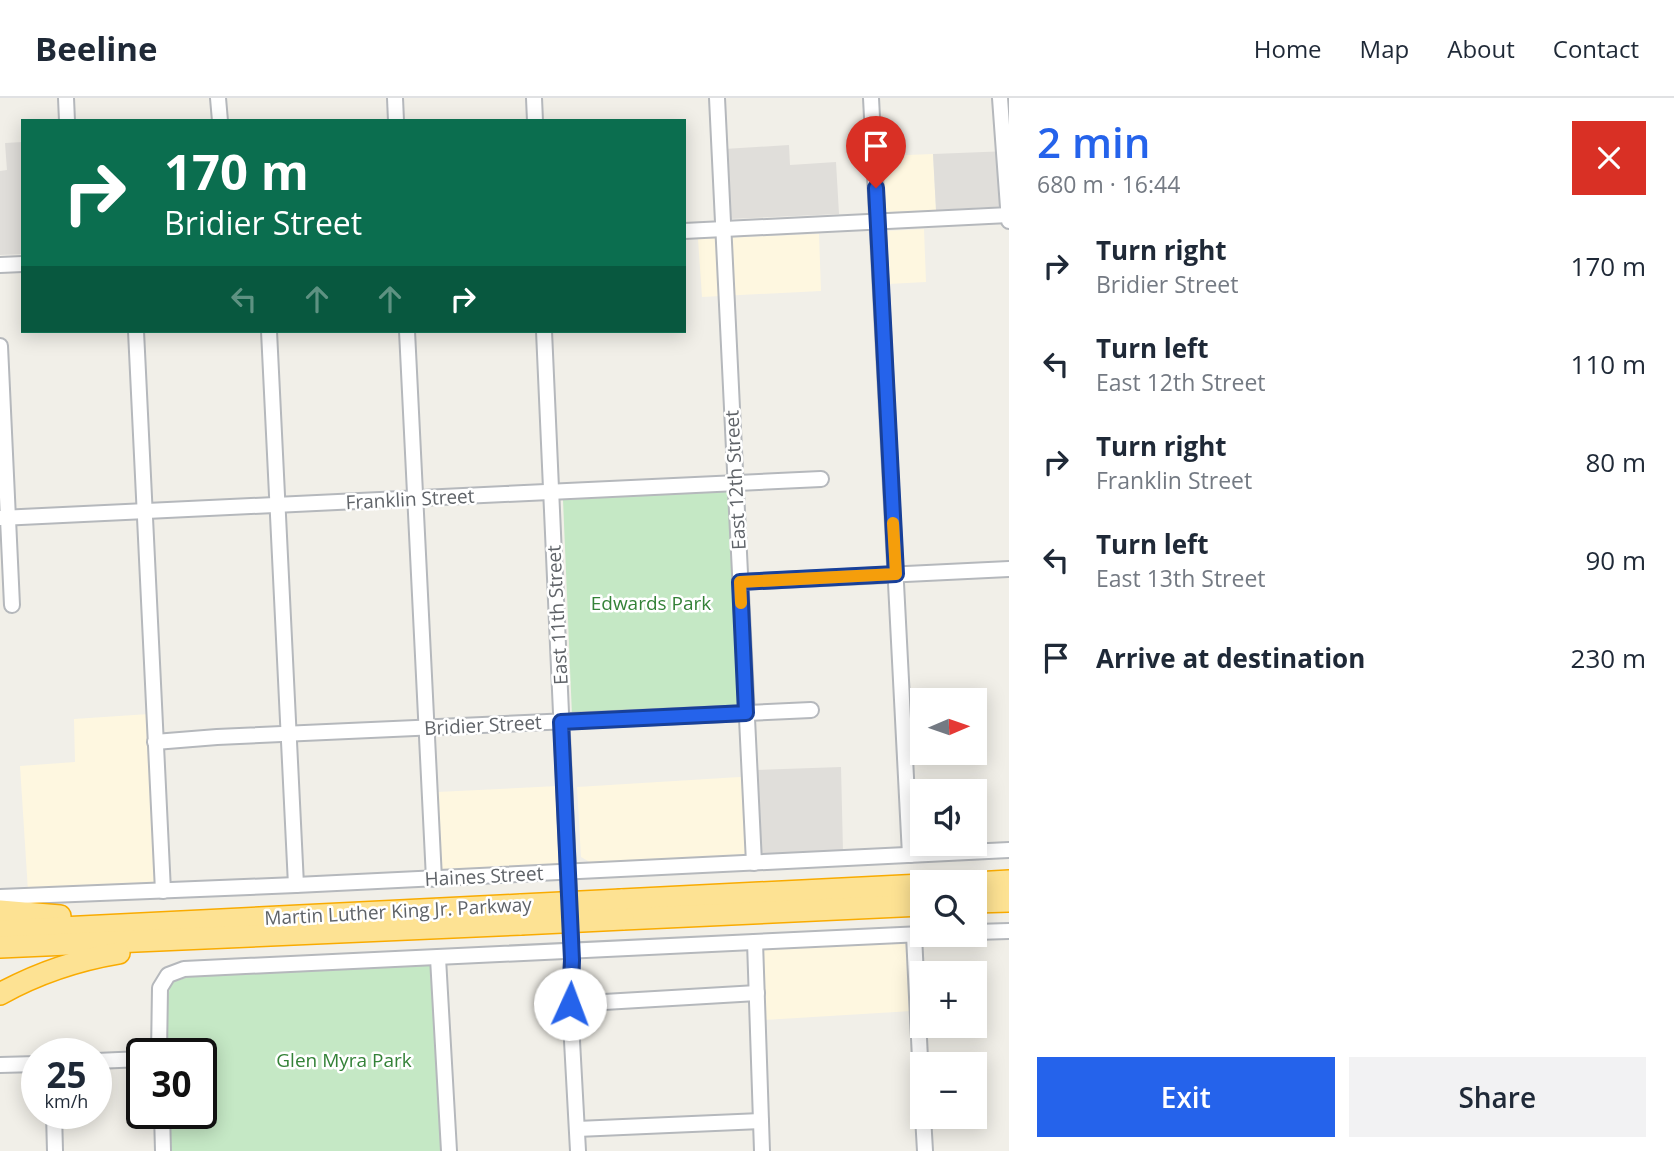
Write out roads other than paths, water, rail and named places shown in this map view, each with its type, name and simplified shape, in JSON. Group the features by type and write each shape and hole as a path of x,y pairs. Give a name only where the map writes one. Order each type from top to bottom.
{"highway":[{"path":"987,882 1009,881"},
{"name":"Martin Luther King Jr. Parkway","path":"622,910 910,886"},
{"path":"987,902 1009,901"},
{"name":"Martin Luther King Jr. Parkway","path":"0,947 217,938 622,910 910,905"},
{"path":"0,911 135,923"},
{"name":"Martin Luther King Jr. Parkway","path":"0,930 135,923 521,915"},
{"path":"0,994 34,976 76,962 217,938"}],"street":[{"path":"66,98 67,119"},
{"path":"218,98 220,119"},
{"path":"395,98 396,119"},
{"path":"534,98 535,119"},
{"name":"East 12th Street","path":"717,98 754,863"},
{"path":"872,98 910,855"},
{"path":"686,231 1009,217 1000,98"},
{"path":"0,265 21,264"},
{"path":"136,333 163,891"},
{"path":"269,333 296,885"},
{"path":"407,333 434,878"},
{"name":"East 11th Street","path":"544,333 578,1151"},
{"path":"0,346 4,518 12,605"},
{"name":"Franklin Street","path":"4,518 821,479"},
{"path":"740,582 1009,569"},
{"name":"Bridier Street","path":"155,742 811,710"},
{"name":"Haines Street","path":"987,851 1009,850"},
{"name":"Haines Street","path":"0,897 910,855"},
{"path":"987,932 1009,931"},
{"path":"159,1038 160,988 168,975 175,971 910,934"},
{"path":"755,943 762,1151"},
{"path":"918,947 921,1052"},
{"path":"438,958 449,1151"},
{"path":"570,1004 757,993"},
{"path":"0,1065 21,1064"},
{"path":"577,1129 761,1121"},
{"path":"54,1129 55,1151"},
{"path":"162,1129 163,1151"},
{"path":"924,1129 925,1151"}],"park label":[{"name":"Edwards Park","path":"651,603"},
{"name":"Glen Myra Park","path":"344,1060"}]}
